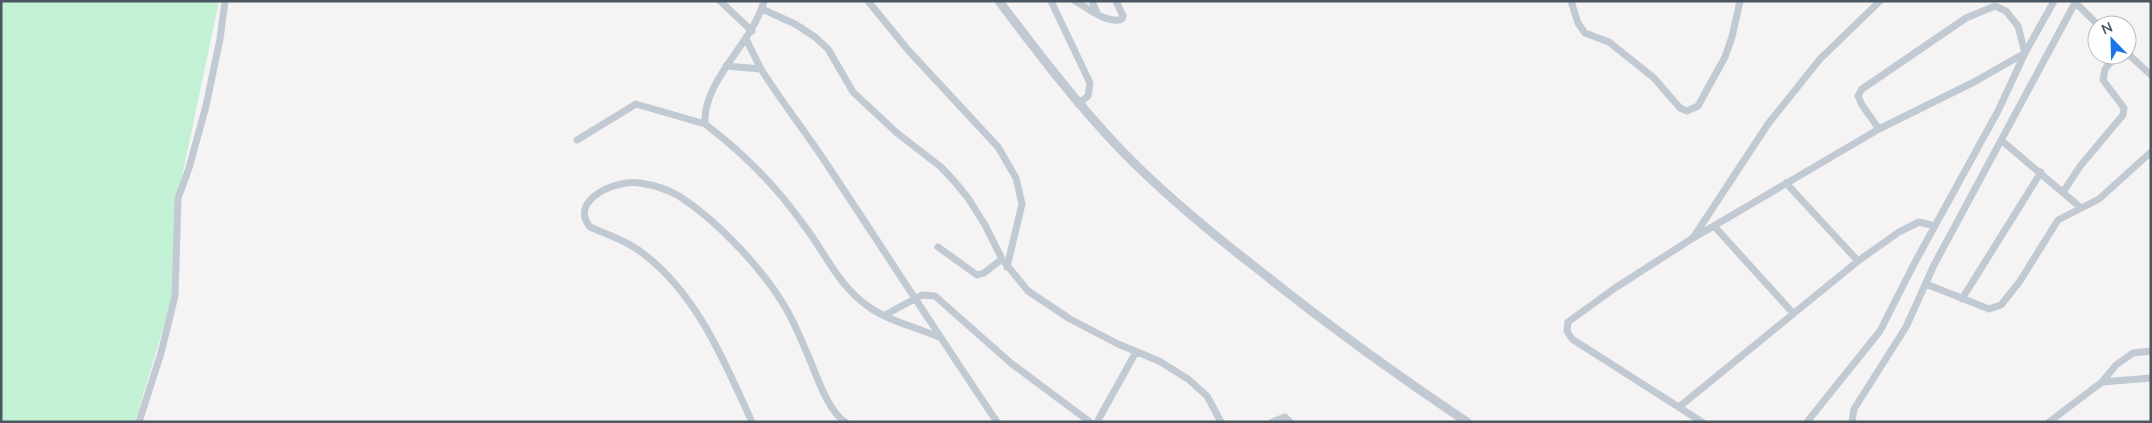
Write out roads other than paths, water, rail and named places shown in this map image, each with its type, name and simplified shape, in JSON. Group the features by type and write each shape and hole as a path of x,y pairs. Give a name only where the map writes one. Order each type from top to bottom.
{"street":[{"path":"139,422 161,353 175,296 177,207 206,106 220,39 225,1"},
{"path":"720,1 752,31"},
{"path":"704,124 706,106 726,66 752,31 764,1"},
{"path":"868,1 915,58 998,147 1016,178 1022,204 1007,267"},
{"path":"999,1 1078,104 1123,152 1202,226 1396,374 1467,422"},
{"path":"1051,1 1090,83 1088,96 1078,104"},
{"path":"1075,1 1110,20 1122,19 1122,14 1116,1"},
{"path":"1092,1 1097,13"},
{"path":"1571,1 1578,23 1585,33 1609,42 1654,78 1680,108 1687,111 1698,106 1725,57 1732,37 1740,1"},
{"path":"1693,238 1768,124 1820,59 1880,1"},
{"path":"1807,422 1880,331 1998,111 2025,53 2054,1"},
{"path":"1852,422 1854,409 1906,327 1926,284 2001,140 2076,2 2088,15"},
{"path":"1879,129 1858,96 1862,89 1966,18 1994,6 2006,11 2018,26 2025,53"},
{"path":"762,9 795,24 822,43 828,49 853,92 897,134 941,167 968,198 1007,267 1037,299 1070,319 1159,362 1198,386 1207,396 1221,422"},
{"path":"746,39 761,69 916,298 939,336 997,422"},
{"path":"1702,422 1572,339 1567,332 1568,322 1615,288 1693,238 1879,129 1974,82 2025,53"},
{"path":"2137,62 2151,75"},
{"path":"2063,192 2081,165 2123,115 2124,108 2103,80 2105,69 2108,65"},
{"path":"726,66 761,69"},
{"path":"577,140 636,104 704,124 777,190 805,225 837,276 849,289 869,307 939,336"},
{"path":"2001,140 2080,207"},
{"path":"1926,284 1989,309 2000,304 2020,281 2058,220 2098,199 2151,152"},
{"path":"1962,299 2041,172"},
{"path":"752,422 718,346 678,290 645,256 633,247 590,227 586,222 586,210 591,200 607,187 624,182 651,185 678,196 701,212 729,238 759,270 788,312 829,402 837,417 845,422"},
{"path":"1786,184 1858,260"},
{"path":"1679,407 1858,260 1899,232 1919,222 1935,226"},
{"path":"1714,226 1793,314"},
{"path":"938,247 977,275 984,274 1002,259"},
{"path":"885,315 927,294 938,297 1012,364 1090,422"},
{"path":"2050,422 2102,382 2116,365 2133,353 2151,351"},
{"path":"1097,422 1136,352"},
{"path":"2102,382 2151,378"},
{"path":"1272,422 1285,417 1290,422"}]}
